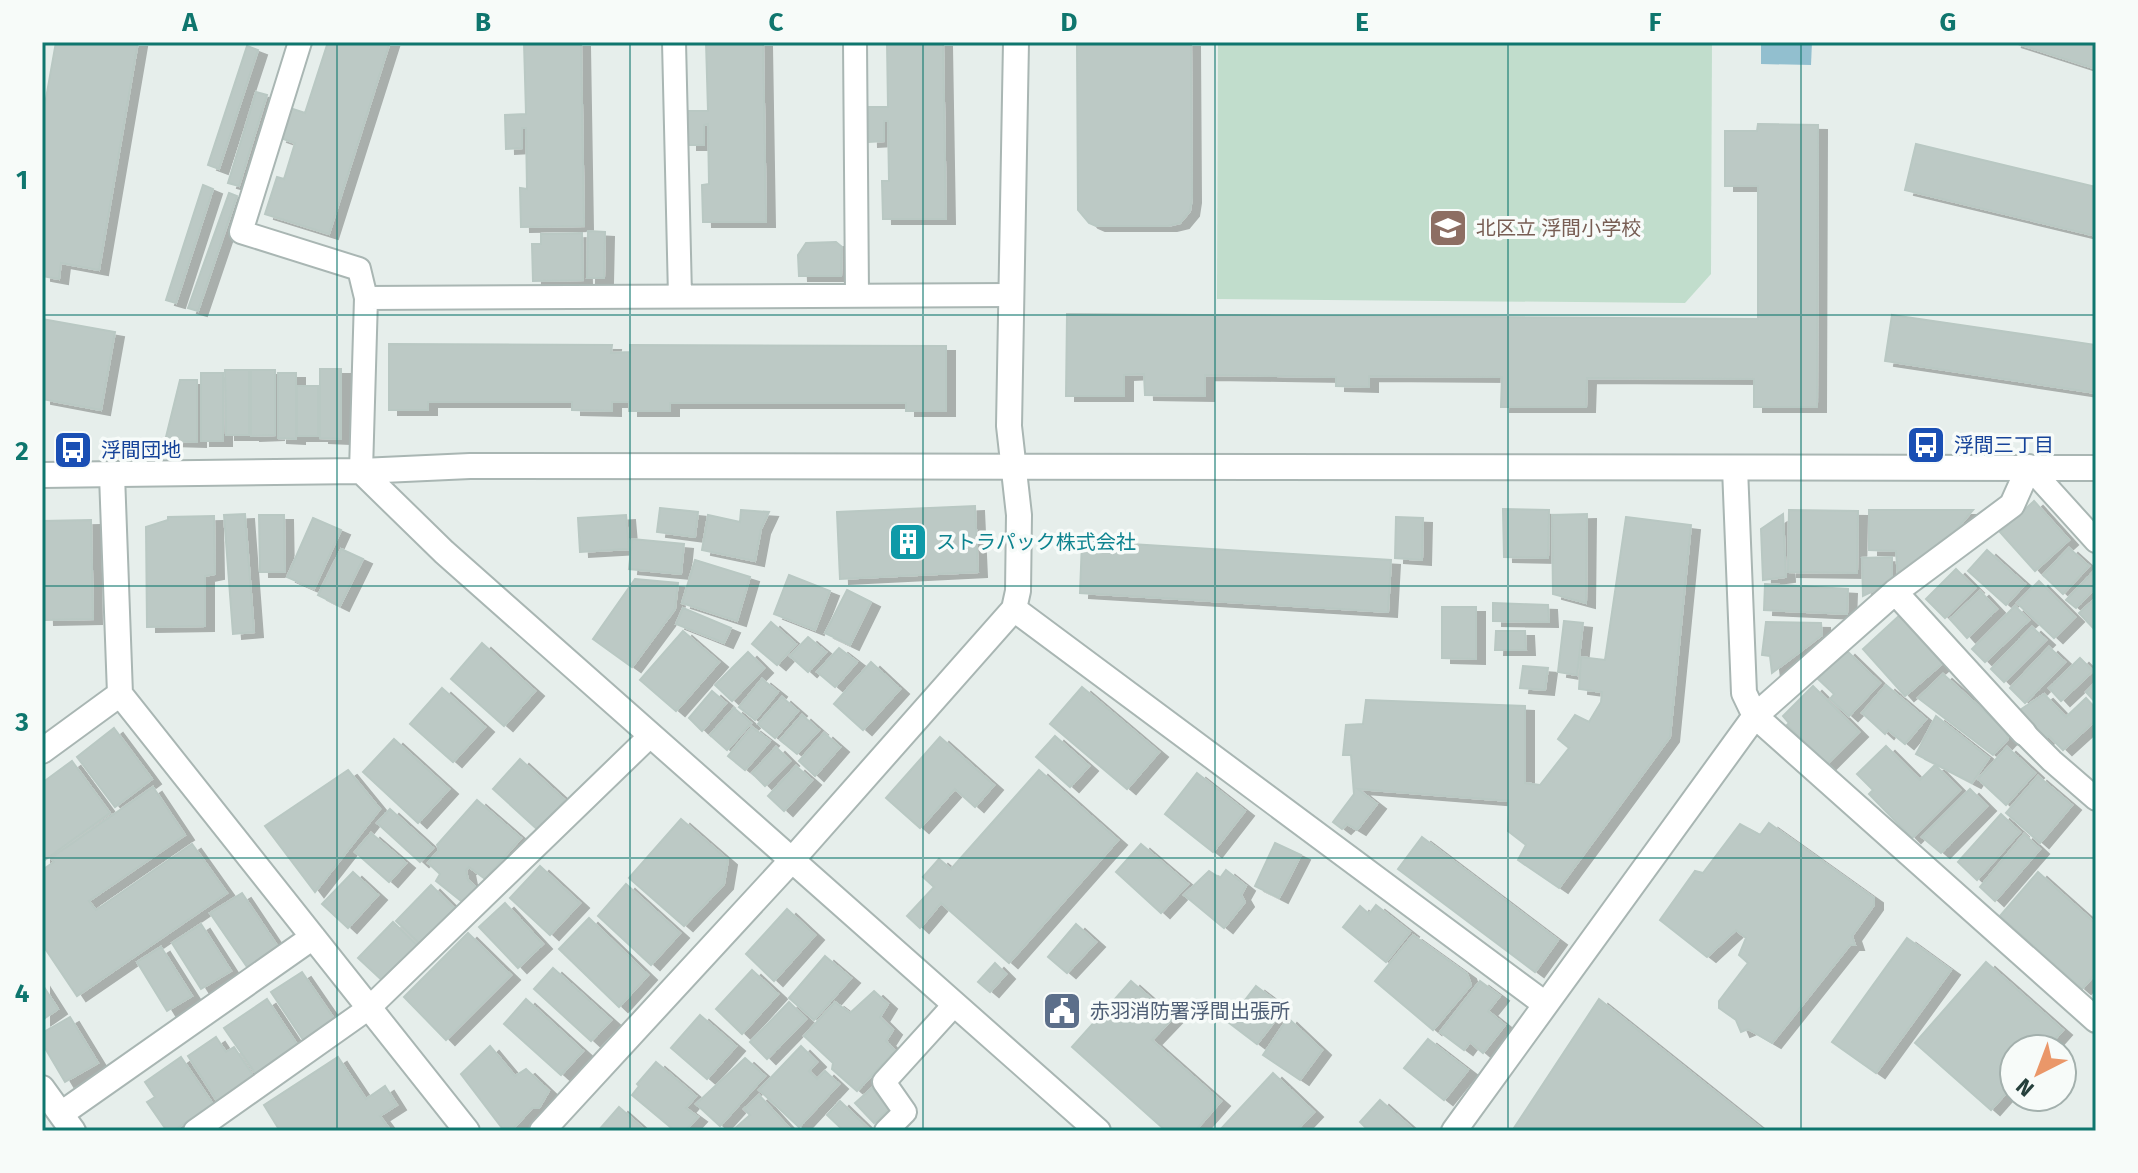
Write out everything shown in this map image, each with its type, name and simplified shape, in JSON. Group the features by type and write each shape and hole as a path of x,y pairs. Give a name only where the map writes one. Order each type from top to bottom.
{"street":[{"path":"542,1131 791,861 1014,609 1018,591 1019,515 1009,426 1016,42"},
{"path":"42,475 361,471 470,466 2096,468"},
{"path":"1454,1131 1755,716 1895,592 2012,505 2029,467"},
{"path":"1735,468 1744,693 1755,716 2096,1020"},
{"path":"361,471 444,552 1098,1131"},
{"path":"112,475 120,694 467,1131"},
{"path":"1895,592 2024,733"},
{"path":"1014,609 1545,1004"},
{"path":"42,751 120,694"},
{"path":"42,1088 67,1122 313,937"}],"lane":[{"path":"300,42 241,232 359,269 366,298 361,471"},
{"path":"674,42 680,296"},
{"path":"855,42 857,295"},
{"path":"366,298 1012,295"},
{"path":"2029,467 2096,541"},
{"path":"2024,733 2096,799"},
{"path":"195,1131 369,1008 651,735"},
{"path":"886,1131 905,1112 884,1082 954,1005"}],"green space":[{"path":"1218,42 1712,42 1711,274 1685,303 1217,299"}],"water":[{"path":"1761,42 1812,42 1811,65 1761,64"}],"building":[{"path":"56,42 138,42 99,270 61,263 59,279 42,276 42,121"},
{"path":"328,42 390,42 329,234 265,214 277,177 284,179 295,143 278,137 287,107 305,113"},
{"path":"524,42 581,42 584,226 521,227 520,188 527,189 526,128 522,128 522,148 506,149 505,115 526,114"},
{"path":"706,42 763,42 766,222 703,222 702,185 709,184 708,124 704,125 704,145 688,145 688,111 708,111"},
{"path":"887,42 943,42 946,219 883,219 882,181 889,181 888,121 884,121 884,141 869,142 868,107 888,107"},
{"path":"1077,42 1191,42 1192,198 1190,211 1180,223 1168,226 1096,226 1089,223 1078,210"},
{"path":"2012,42 2096,42 2096,69"},
{"path":"247,46 258,50 219,169 208,165"},
{"path":"256,92 267,95 239,186 228,183"},
{"path":"1758,124 1818,125 1817,407 1754,407 1754,379 1587,378 1586,407 1501,407 1502,377 1369,376 1369,387 1336,386 1336,377 1205,375 1205,396 1145,395 1144,374 1124,375 1124,396 1066,396 1067,314 1758,319 1758,186 1725,186 1725,131 1757,131"},
{"path":"1916,144 2096,187 2096,236 1905,190"},
{"path":"203,185 213,189 176,303 166,300"},
{"path":"229,193 237,196 198,311 188,308"},
{"path":"588,231 605,232 604,278 587,278"},
{"path":"582,233 583,280 533,281 532,244 541,244 541,234"},
{"path":"836,242 842,247 841,276 799,276 798,255 806,243"},
{"path":"1892,315 2096,345 2096,393 1885,361"},
{"path":"42,319 115,332 101,410 42,399"},
{"path":"389,344 612,345 611,353 630,352 630,345 946,346 946,411 906,411 906,403 670,403 670,411 629,411 629,402 612,402 612,411 572,410 572,402 428,402 428,410 389,410"},
{"path":"320,369 341,369 341,439 320,438"},
{"path":"225,370 249,370 249,435 226,435"},
{"path":"251,370 275,370 275,435 251,436"},
{"path":"201,373 223,373 223,441 201,441"},
{"path":"278,373 296,373 296,439 278,438"},
{"path":"180,380 197,380 197,442 165,441"},
{"path":"297,386 318,386 318,436 297,436"},
{"path":"2034,501 2069,540 2035,571 2000,532"},
{"name":"ストラパック株式会社","path":"975,506 978,572 840,579 837,512"},
{"path":"660,508 698,512 695,537 657,532"},
{"path":"1503,509 1549,510 1548,558 1504,557"},
{"path":"741,510 769,512 761,529 755,561 702,550 708,515 740,522"},
{"path":"1789,510 1858,511 1857,573 1788,572"},
{"path":"1869,510 1973,510 1944,544 1898,578 1896,551 1869,550"},
{"path":"245,514 254,632 233,634 224,515"},
{"path":"1587,514 1586,603 1553,594 1552,515"},
{"path":"1783,514 1786,577 1763,580 1761,529"},
{"path":"259,515 284,515 285,572 260,572"},
{"path":"626,515 629,549 580,552 578,518"},
{"path":"214,516 215,574 205,576 205,626 147,627 146,527 168,520 168,517"},
{"path":"1396,517 1423,518 1422,560 1395,558"},
{"path":"1626,517 1691,525 1670,737 1559,888 1518,860 1526,845 1508,831 1509,801 1358,789 1377,804 1357,830 1347,824 1342,829 1333,822 1354,794 1351,755 1343,755 1346,725 1363,724 1366,700 1525,706 1525,783 1540,785 1569,748 1558,739 1575,715 1589,722 1601,702 1602,692 1579,689 1581,657 1605,660"},
{"path":"313,518 341,530 314,589 287,577"},
{"path":"91,520 93,619 45,620 42,521"},
{"path":"632,539 684,544 681,574 629,569"},
{"path":"1082,541 1391,560 1388,612 1080,593"},
{"path":"2069,548 2089,566 2063,594 2043,575"},
{"path":"341,549 363,559 340,606 318,595"},
{"path":"1987,550 2025,584 2006,605 1968,571"},
{"path":"1892,557 1892,582 1863,596 1862,558"},
{"path":"695,560 750,577 737,621 682,603"},
{"path":"1956,569 1975,588 1945,618 1926,599"},
{"path":"2096,569 2096,587 2076,608 2066,600"},
{"path":"789,575 830,591 815,630 774,614"},
{"path":"635,579 678,583 675,609 632,667 593,639"},
{"path":"2039,581 2075,617 2054,638 2017,603"},
{"path":"1765,584 1848,589 1847,614 1764,610"},
{"path":"847,590 871,602 850,645 825,633"},
{"path":"1980,591 1997,609 1967,638 1950,619"},
{"path":"2096,598 2096,631 2079,613"},
{"path":"1493,603 1548,605 1549,622 1493,621"},
{"path":"2015,606 2029,620 1985,662 1972,649"},
{"path":"1442,607 1476,607 1476,659 1442,658"},
{"path":"683,608 731,628 724,643 676,624"},
{"path":"1900,615 1943,663 1905,696 1863,649"},
{"path":"1564,621 1583,623 1577,675 1558,672"},
{"path":"771,622 796,644 777,665 752,644"},
{"path":"1766,622 1821,623 1822,635 1772,673 1770,656 1762,655"},
{"path":"2032,627 2046,640 2004,682 1991,669"},
{"path":"683,631 719,662 676,711 640,680"},
{"path":"1496,631 1525,631 1526,650 1495,650"},
{"path":"808,637 826,652 808,672 790,656"},
{"path":"482,643 535,691 504,726 451,679"},
{"path":"2049,647 2065,662 2025,703 2010,688"},
{"path":"839,648 857,662 835,687 817,672"},
{"path":"1846,650 1880,683 1849,716 1830,699 1834,694 1818,679"},
{"path":"748,652 764,668 732,701 715,685"},
{"path":"2080,658 2093,671 2061,701 2049,688"},
{"path":"871,662 900,689 863,730 834,704"},
{"path":"1523,666 1548,668 1545,690 1520,688"},
{"path":"1943,674 2006,731 2008,739 1993,755 1918,698"},
{"path":"762,679 778,692 755,720 739,707"},
{"path":"2096,682 2096,703 2086,692"},
{"path":"1886,685 1926,719 1905,744 1888,730 1885,734 1862,713"},
{"path":"1813,686 1859,732 1827,764 1787,725 1789,723 1783,716"},
{"path":"1082,687 1159,752 1127,789 1050,724"},
{"path":"442,688 485,727 453,762 410,724"},
{"path":"712,691 726,703 702,731 689,718"},
{"path":"2044,694 2066,717 2086,698 2096,709 2096,720 2063,750 2049,736 2043,740 2017,712"},
{"path":"782,697 798,711 775,738 758,724"},
{"path":"734,708 751,723 727,750 710,735"},
{"path":"802,715 819,730 797,754 780,740"},
{"path":"1936,716 1989,758 1972,783 1916,754"},
{"path":"752,727 770,741 745,770 728,756"},
{"path":"114,728 152,779 115,807 77,757"},
{"path":"824,733 840,747 815,776 799,761"},
{"path":"1055,736 1089,766 1070,787 1036,757"},
{"path":"940,737 994,785 975,807 955,789 920,828 886,798"},
{"path":"394,739 449,789 418,823 363,772"},
{"path":"1886,746 1920,780 1935,765 1960,790 1912,838 1869,794 1873,790 1857,774"},
{"path":"776,747 790,761 765,786 752,773"},
{"path":"2007,747 2035,773 2006,805 1978,779"},
{"path":"520,759 565,800 538,830 493,789"},
{"path":"72,761 110,813 42,862 42,783"},
{"path":"796,766 812,780 784,811 768,796"},
{"path":"348,770 380,809 315,892 265,826"},
{"path":"1039,770 1118,840 1009,963 941,903 920,928 907,916 934,887 923,877 939,859 951,869"},
{"path":"1197,773 1245,811 1213,852 1165,814"},
{"path":"2038,776 2072,805 2040,843 2006,813"},
{"path":"153,787 185,835 89,901 96,910 192,844 227,893 77,996 42,944 42,870 54,862 51,858"},
{"path":"1970,789 1987,806 1941,853 1922,837"},
{"path":"477,800 521,838 485,879 469,867 466,870 468,880 478,889 465,904 436,881 440,874 428,863 439,850 437,845"},
{"path":"390,809 433,848 420,862 377,823"},
{"path":"2001,814 2020,832 1977,880 1958,862"},
{"path":"681,819 728,860 724,884 684,926 629,878"},
{"path":"1769,823 1874,898 1874,905 1852,936 1855,945 1850,945 1772,1043 1748,1029 1741,1032 1736,1020 1719,1008 1719,1001 1748,963 1739,955 1746,938 1736,930 1707,957 1660,920 1695,871 1703,873 1740,824 1760,835"},
{"path":"371,833 406,863 389,882 355,852"},
{"path":"2024,834 2040,849 1995,901 1980,887"},
{"path":"1422,837 1558,940 1535,972 1398,869"},
{"path":"1275,843 1301,855 1279,898 1255,886"},
{"path":"1141,844 1188,884 1161,913 1116,872"},
{"path":"540,866 580,903 550,935 510,898"},
{"path":"1226,870 1246,886 1241,895 1245,902 1224,928 1184,895 1209,871 1220,878"},
{"path":"353,872 378,895 348,928 322,904"},
{"path":"2038,872 2096,924 2096,973 2082,989 2000,916"},
{"path":"626,884 680,933 651,965 598,916"},
{"path":"431,885 455,909 420,944 396,921"},
{"path":"242,893 278,947 247,967 210,913"},
{"path":"505,903 543,944 518,968 479,927"},
{"path":"1376,905 1410,932 1386,962 1343,927 1360,906 1369,914"},
{"path":"787,909 815,935 774,981 746,954"},
{"path":"589,918 648,975 619,1007 559,949"},
{"path":"393,922 419,947 385,983 358,958"},
{"path":"201,924 231,971 201,989 172,943"},
{"path":"1076,924 1096,942 1067,973 1048,957"},
{"path":"468,933 511,975 446,1040 404,997"},
{"path":"1413,935 1467,974 1471,985 1433,1030 1375,981"},
{"path":"1907,938 1951,970 1876,1073 1832,1042"},
{"path":"161,947 192,996 167,1011 137,962"},
{"path":"825,956 851,978 814,1020 789,998"},
{"path":"1986,962 2063,1030 2060,1033 1998,1033 1998,1102 1991,1110 1915,1043"},
{"path":"995,963 1006,974 990,992 978,982"},
{"path":"553,968 611,1020 591,1041 534,989"},
{"path":"752,970 778,994 742,1034 716,1009"},
{"path":"302,972 337,1023 306,1044 271,992"},
{"path":"1131,981 1173,1018 1152,1040 1221,1101 1195,1131 1166,1131 1072,1047"},
{"path":"1480,981 1500,996 1488,1011 1505,1025 1483,1053 1470,1042 1464,1050 1440,1032"},
{"path":"42,984 58,1009 42,1020"},
{"path":"1256,986 1277,1002 1271,1011 1277,1018 1257,1044 1228,1022"},
{"path":"874,991 888,1004 880,1017 893,1030 886,1041 895,1051 857,1091 832,1069 833,1063 804,1036 835,1002 850,1013"},
{"path":"267,999 302,1052 260,1080 224,1028"},
{"path":"526,999 583,1051 561,1075 504,1024"},
{"path":"1599,999 1762,1129 1512,1131"},
{"path":"789,1002 806,1019 767,1059 750,1042"},
{"path":"700,1015 736,1046 707,1079 671,1048"},
{"path":"70,1017 98,1063 65,1082 42,1043 42,1033"},
{"path":"1288,1018 1322,1050 1300,1080 1263,1055"},
{"path":"216,1037 226,1052 234,1047 254,1077 217,1101 188,1056"},
{"path":"1428,1039 1468,1070 1444,1100 1404,1068"},
{"path":"490,1046 515,1076 526,1069 549,1091 539,1108 532,1108 513,1129 502,1128 461,1074"},
{"path":"801,1046 817,1062 809,1071 817,1079 825,1071 839,1084 799,1127 759,1090"},
{"path":"181,1057 213,1104 173,1131 167,1131 147,1102 155,1097 145,1082"},
{"path":"338,1057 366,1099 385,1086 397,1105 380,1116 388,1127 382,1131 280,1131 264,1105"},
{"path":"745,1058 765,1076 720,1126 696,1104"},
{"path":"656,1062 696,1096 686,1108 698,1117 685,1131 675,1131 632,1095 639,1086 637,1084"},
{"path":"1273,1073 1314,1112 1296,1131 1219,1131"},
{"path":"872,1088 890,1108 874,1123 855,1103"},
{"path":"759,1095 790,1129 788,1131 732,1131 750,1115 744,1109"},
{"path":"1380,1100 1415,1131 1369,1131 1360,1122"},
{"path":"840,1101 868,1128 866,1131 844,1131 827,1115"},
{"path":"619,1107 646,1131 598,1131"}],"place":[{"name":"北区立 浮間小学校","path":"1448,228"},
{"name":"浮間三丁目","path":"1926,445"},
{"name":"浮間団地","path":"73,450"},
{"name":"ストラパック株式会社","path":"908,542"},
{"name":"赤羽消防署浮間出張所","path":"1062,1011"}]}
